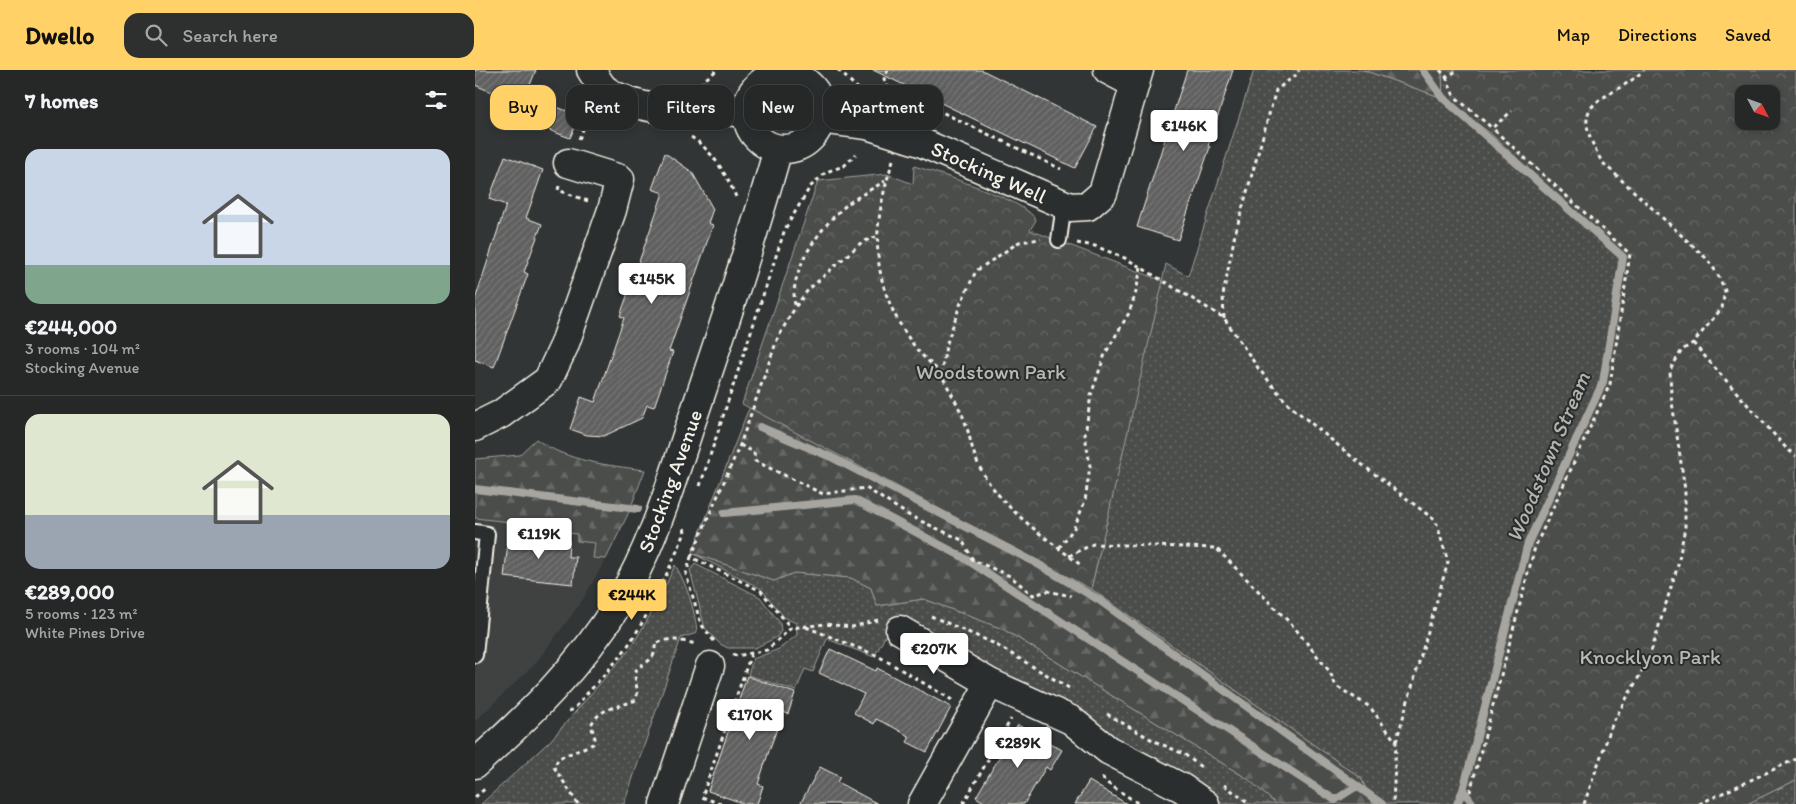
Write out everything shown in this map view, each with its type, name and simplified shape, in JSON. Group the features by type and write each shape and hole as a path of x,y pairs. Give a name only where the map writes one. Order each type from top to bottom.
{"street":[{"path":"591,70 603,88 635,104 658,108 744,112"},
{"path":"1067,206 1088,206 1103,192 1137,77 1108,70"},
{"path":"752,130 759,140 778,149 790,149 810,139 817,130 820,119 821,107 811,86 790,73 769,78 759,85"},
{"name":"Stocking Well","path":"820,119 867,125 900,135 1067,206"},
{"name":"Stocking Avenue","path":"475,764 511,732 572,669 605,624 631,581 666,498 750,247 778,149"},
{"path":"475,427 501,414 548,380 564,346 613,210 620,179 568,163"},
{"path":"900,630 990,683 1071,720 1108,750 1182,788 1205,804"},
{"path":"664,804 717,653"},
{"path":"922,804 990,683"}],"lane":[{"path":"1059,240 1067,206"},
{"path":"475,532 487,534 475,655"}],"path":[{"path":"702,85 703,81 717,70"},
{"path":"838,70 854,85"},
{"path":"888,70 884,79 887,86 1061,168"},
{"path":"1224,318 1223,295 1235,234 1276,90 1296,75 1299,70"},
{"path":"1439,70 1446,77 1455,96 1630,254 1610,384 1535,546 1470,792"},
{"path":"1446,77 1458,70"},
{"path":"1584,804 1613,722 1648,661 1677,565 1685,527 1685,490 1671,395 1670,370 1682,350 1693,343 1722,308 1725,290 1717,272 1706,258 1602,162 1591,142 1585,122 1591,106 1633,80 1644,70"},
{"path":"1492,128 1512,111"},
{"path":"582,130 558,190 587,200 590,205"},
{"path":"900,135 886,180 876,237 877,259 887,302 915,347 941,375 964,419 976,459 992,486 1025,522 1082,566"},
{"path":"698,142 710,152 736,196 736,205"},
{"path":"697,491 720,431 785,229 810,187 826,172 844,166 856,154"},
{"path":"795,306 793,295 797,270 818,236 847,205 886,180"},
{"path":"691,557 761,591 791,628 767,650 737,656 717,653 711,638 701,624 686,574 691,557 740,445 778,337 795,306 808,290 861,242 876,237"},
{"path":"941,375 946,346 960,305 976,271 1019,242 1047,238 1095,246 1141,267 1224,318 1258,368 1289,404 1436,521 1448,562 1396,742 1393,804"},
{"path":"1059,548 1074,528 1085,502 1090,466 1085,435 1091,395 1105,354 1129,313 1141,267"},
{"path":"1693,343 1786,448 1796,456"},
{"path":"740,445 754,452 755,461 823,494 866,488 910,516 962,540 973,560 1010,576 1033,595 1048,592 1071,596"},
{"path":"1069,556 1093,544 1216,548 1294,627 1330,672 1336,686 1370,707 1396,742"},
{"path":"804,626 878,656 955,702 959,695"},
{"path":"578,804 554,767 559,758 593,744 595,738 591,725 596,715 606,709 636,700 639,692 634,676 637,668 650,661 654,655 655,645 658,642 664,640 697,644 711,638"},
{"path":"721,804 702,797 751,654"},
{"path":"963,804 1015,712"},
{"path":"1699,804 1796,760"},
{"path":"1102,773 1104,781 1139,804"}],"shaded area":[{"path":"475,518 511,522 510,527 577,534 577,541 595,543 593,558 606,559 580,604 535,664 475,721"}],"green space":[{"path":"1254,70 1363,70 1443,98 1623,257 1603,382 1528,543 1457,804 1373,804 1361,778 1091,589 1166,264 1188,276"},
{"path":"1363,70 1442,70 1443,98"},
{"name":"Knocklyon Park","path":"1442,70 1796,70 1796,780 1747,804 1457,804 1528,543 1603,382 1623,257 1490,133 1443,98"},
{"name":"Woodstown Park","path":"914,166 980,188 1016,204 1029,212 1036,220 1030,230 1163,281 1091,589 742,404 818,181 887,174 913,184"},
{"path":"755,398 1086,583 1091,589 1361,778 1373,804 1276,804 1248,779 1003,629 924,599 877,606 871,588 851,578 794,573 774,581 692,553 747,413"},
{"path":"536,439 548,447 575,458 645,470 629,512 606,559 593,558 595,543 577,541 577,534 510,527 510,522 475,518 475,459 519,455"},
{"path":"692,553 774,581 794,573 851,578 871,588 877,606 924,599 1003,629 1248,779 1276,804 1223,804 1196,786 893,622 874,657 827,639 813,672 805,669 796,691 748,675 753,659 779,649 797,635 796,623 785,618 760,588"},
{"path":"695,564 760,597 780,623 781,631 777,637 755,648 728,648 720,644 705,628 690,570"},
{"path":"675,565 690,598 697,633 681,638 624,804 481,804 550,741 630,649 658,602"},
{"path":"1796,780 1796,801 1790,804 1747,804"}],"building":[{"path":"475,70 536,70 530,85 490,85 490,91 475,85"},
{"path":"873,70 982,70 1097,127 1075,168 943,104 943,85 904,85"},
{"path":"1187,70 1233,70 1208,146 1210,147 1178,240 1137,227"},
{"path":"556,107 566,111 566,130 574,130 570,138 549,130 556,130"},
{"path":"665,153 692,172 713,209 708,223 713,225 669,351 673,352 654,407 647,405 642,418 604,436 587,435 570,429 581,397 595,402 624,318 620,316 663,193 652,189"},
{"path":"505,156 543,170 526,218 542,224 524,272 528,274 494,367 475,360 475,300 506,205 489,199"},
{"path":"509,535 569,541 568,557 576,557 573,584 504,577"},
{"path":"830,649 876,671 877,668 951,707 927,752 907,742 910,737 893,727 876,719 874,724 854,713 864,694 819,673"},
{"path":"747,676 795,693 788,714 783,712 770,748 758,784 763,786 757,804 745,804 708,791"},
{"path":"1018,725 1062,750 1050,770 1046,767 1024,804 987,804 976,797"},
{"path":"820,767 840,777 837,782 878,804 800,804"},
{"path":"1089,781 1127,804 1075,804"}],"waterway":[{"name":"Woodstown Stream","path":"1423,70 1443,98 1623,257 1603,382 1528,543 1463,790 1473,804"},
{"path":"760,427 831,457 1036,563 1099,600 1382,804"},
{"path":"475,489 638,509"},
{"path":"724,513 855,500 961,556 1335,800 1357,786"},
{"name":"Woodstown Stream","path":"1457,804 1463,790"}]}
